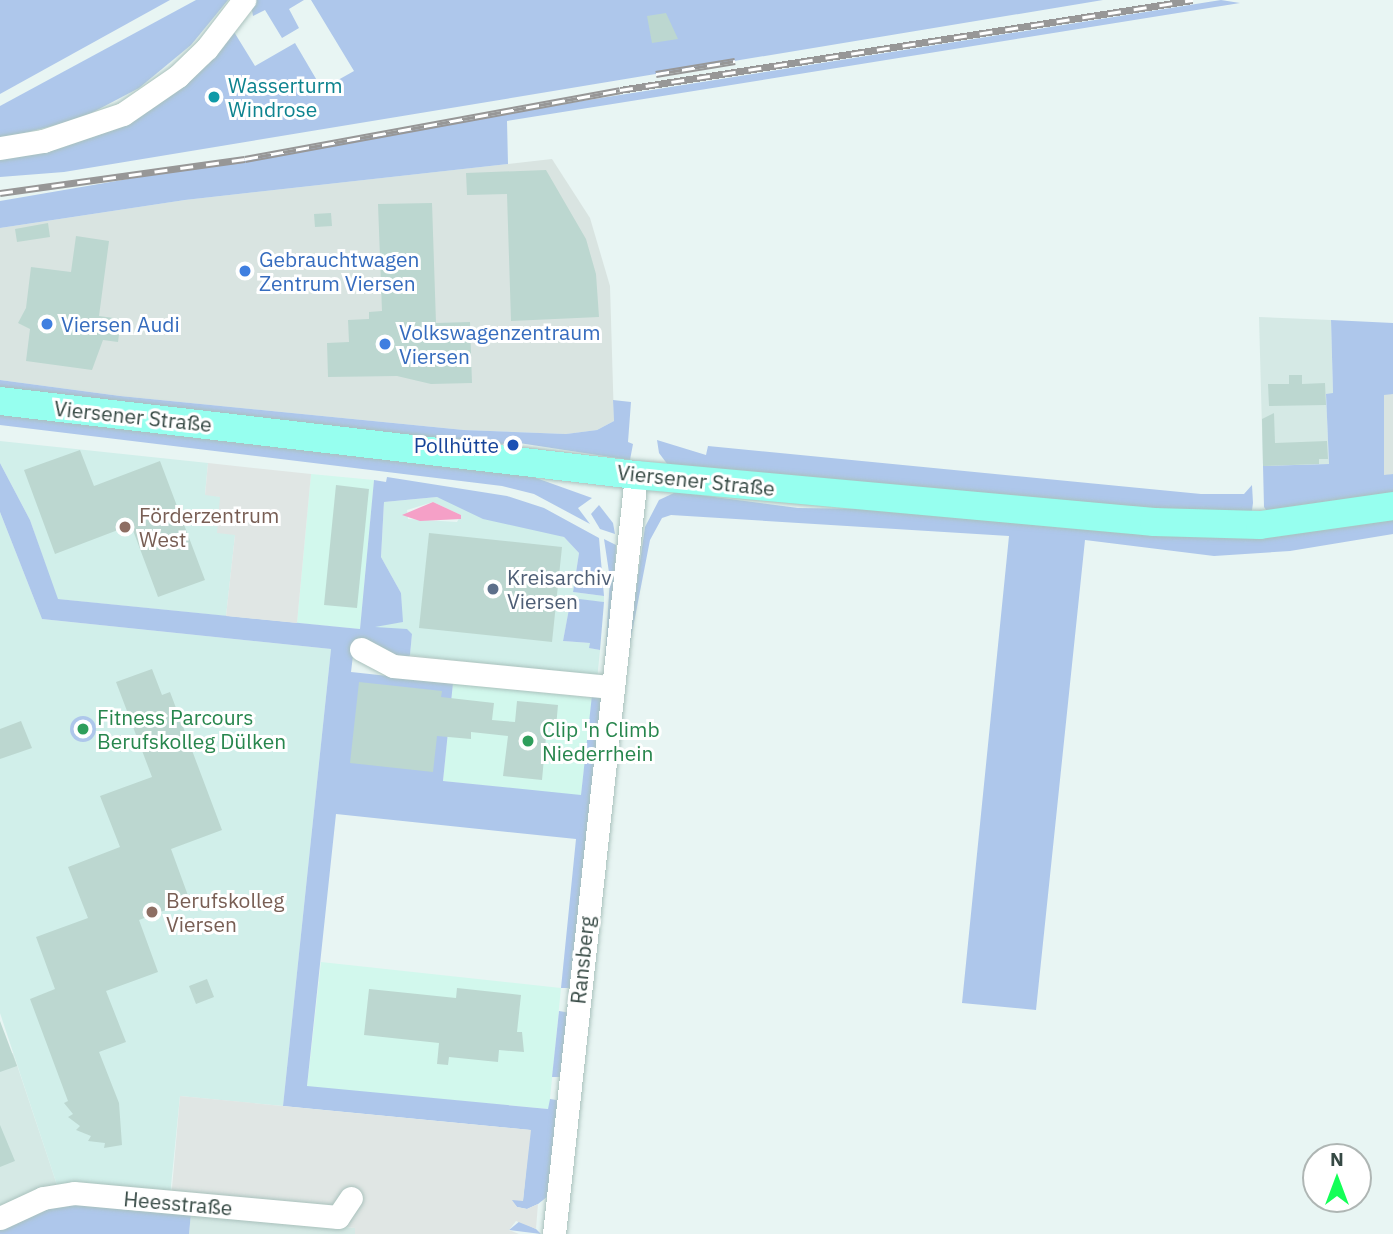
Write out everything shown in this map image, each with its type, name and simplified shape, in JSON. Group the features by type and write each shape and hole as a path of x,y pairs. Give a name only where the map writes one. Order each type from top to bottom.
{"main road":[{"name":"Viersener Straße","path":"0,401 636,475 1205,525 1300,522 1393,506"}],"street":[{"path":"0,148 43,141 122,114 187,67 244,0"},
{"name":"Ransberg","path":"554,1234 636,475"},
{"path":"361,649 393,666 612,687"},
{"name":"Heesstraße","path":"0,1218 43,1198 74,1193 338,1217 351,1198"}],"shaded area":[{"path":"0,0 170,0 0,94"},
{"path":"196,0 228,0 191,45 139,88 80,119 0,139 0,106"},
{"path":"250,0 304,0 289,9 299,28 282,38 265,10 253,16"},
{"path":"311,0 1103,0 64,172 0,177 0,156 90,137 231,27 255,66 295,43 322,89 354,71"},
{"path":"1221,0 1240,3 507,121 508,164 185,200 0,228 0,201 582,101"},
{"path":"552,159 590,218 610,286 614,421 597,430 566,434 464,430 120,396 0,380 0,228 185,200"},
{"path":"1259,317 1331,320 1333,394 1326,394 1329,464 1263,466"},
{"path":"1331,320 1393,323 1393,394 1384,395 1384,475 1393,474 1393,494 1269,514 1264,507 1263,466 1329,464 1326,394 1333,393"},
{"path":"0,380 120,396 464,430 566,434 597,430 614,421 613,400 631,402 628,442 633,444 630,460 519,443 478,445 0,392"},
{"path":"1384,394 1393,394 1393,474 1384,476"},
{"path":"0,414 525,474 592,498 578,508 590,524 534,494 502,486 0,425"},
{"path":"657,440 706,455 708,446 1201,494 1244,494 1252,485 1253,503 1251,517 668,465 659,453"},
{"name":"Förderzentrum West","path":"0,441 208,463 205,494 221,497 235,535 226,616 57,599 30,520 0,463"},
{"path":"0,463 30,520 58,599 360,629 374,480 386,482 387,477 507,496 544,508 599,538 604,596 573,592 579,553 564,537 483,519 437,497 384,502 381,557 401,593 403,622 375,627 407,629 412,634 410,655 407,660 393,659 368,640 355,639 351,672 453,683 443,781 581,795 592,695 604,695 571,988 561,988 576,839 336,814 307,1086 548,1109 550,1099 562,1101 552,1193 538,1204 527,1209 517,1207 511,1200 523,1200 530,1130 283,1106 331,649 42,619 0,512"},
{"path":"208,463 311,474 297,623 226,616 235,535 217,533 220,497 205,495"},
{"path":"311,474 374,480 360,629 297,623"},
{"path":"676,492 798,508 1393,516 1393,534 1290,551 1214,556 1085,540 1036,1010 962,1003 1009,536 671,515 662,518 650,540 623,679 645,527 659,500"},
{"path":"437,497 564,537 579,553 573,592 604,596 604,602 571,599 563,641 590,643 590,648 600,650 597,680 578,674 410,655 412,634 375,628 375,624 402,622 401,593 381,557 384,502","holes":["433,502 461,515 457,522 408,519 407,510"]},
{"path":"433,502 461,515 461,519 420,521 402,515"},
{"path":"599,505 613,523 615,534 600,529 591,514"},
{"name":"Berufskolleg Viersen","path":"0,512 42,619 331,649 283,1106 180,1096 170,1196 57,1185 0,1013"},
{"path":"604,539 616,545 614,604 604,674 610,579"},
{"path":"571,598 604,602 600,650 589,648 590,643 563,641"},
{"path":"453,683 592,698 581,796 443,781"},
{"name":"Fitness Parcours Berufskolleg Dülken","path":"83,716 92,720 96,729 92,738 83,742 74,738 70,729 74,720"},
{"path":"321,962 561,988 549,1109 307,1087"},
{"path":"559,1011 571,1013 564,1077 552,1077"},
{"path":"13,1053 57,1185 0,1209 0,1058"},
{"path":"180,1096 531,1130 523,1201 512,1200 517,1207 527,1209 538,1204 536,1229 516,1221 509,1230 519,1234 355,1234 355,1228 170,1211"},
{"path":"78,1203 191,1213 189,1234 0,1234 0,1226 40,1208"},
{"path":"191,1213 355,1228 355,1234 189,1234"},
{"path":"520,1221 536,1229 541,1234 509,1230"}],"building":[{"path":"666,13 678,39 652,43 647,16"},
{"name":"Wasserturm Windrose","path":"214,91 219,93 219,103 214,105 209,103 207,98 209,93"},
{"path":"546,170 586,239 596,274 599,317 511,321 507,194 467,195 466,173"},
{"path":"432,203 436,323 470,322 472,383 431,384 397,376 328,377 327,343 349,342 348,320 369,319 369,312 382,311 378,204"},
{"path":"331,213 332,226 315,227 314,214"},
{"path":"48,223 50,237 17,242 15,229"},
{"path":"76,236 109,241 99,316 121,319 118,342 103,340 92,370 26,361 30,329 18,323 26,308 31,267 71,272"},
{"path":"1289,375 1302,375 1302,384 1325,383 1326,405 1269,406 1268,384 1289,384"},
{"path":"1274,413 1275,443 1327,441 1328,459 1319,459 1319,464 1263,466 1262,419"},
{"path":"80,450 94,486 160,461 205,580 158,597 131,525 55,554 24,470"},
{"path":"336,485 369,489 357,608 324,605"},
{"path":"429,533 562,547 552,642 419,628"},
{"path":"152,669 162,695 170,692 222,830 171,849 190,901 139,920 158,972 106,991 126,1042 99,1052 119,1103 122,1145 104,1148 105,1143 88,1141 91,1136 76,1130 80,1126 68,1117 73,1114 64,1103 68,1101 30,999 55,989 36,937 88,918 68,867 120,847 100,796 152,777 116,682"},
{"path":"359,682 442,691 441,697 494,703 492,720 515,722 517,701 558,705 556,727 547,726 542,780 503,776 508,736 471,732 471,739 437,736 433,772 350,763"},
{"path":"21,721 32,748 0,759 0,729"},
{"path":"207,979 214,997 196,1004 189,986"},
{"path":"457,988 521,995 517,1032 522,1032 524,1052 499,1050 498,1062 449,1057 448,1065 437,1064 439,1043 364,1035 369,989 456,998"},
{"path":"0,1021 17,1066 0,1072"},
{"path":"0,1125 15,1161 0,1167"}],"railway":[{"path":"0,193 245,159 620,90 1193,0"},
{"path":"656,74 735,61"}],"place":[{"name":"Wasserturm Windrose","path":"214,97"},
{"name":"Gebrauchtwagen Zentrum Viersen","path":"245,271"},
{"name":"Viersen Audi","path":"47,324"},
{"name":"Volkswagenzentraum Viersen","path":"385,344"},
{"name":"Pollhütte","path":"513,445"},
{"name":"Förderzentrum West","path":"125,527"},
{"name":"Kreisarchiv Viersen","path":"493,589"},
{"name":"Fitness Parcours Berufskolleg Dülken","path":"83,729"},
{"name":"Clip 'n Climb Niederrhein","path":"528,741"},
{"name":"Berufskolleg Viersen","path":"152,912"}]}
